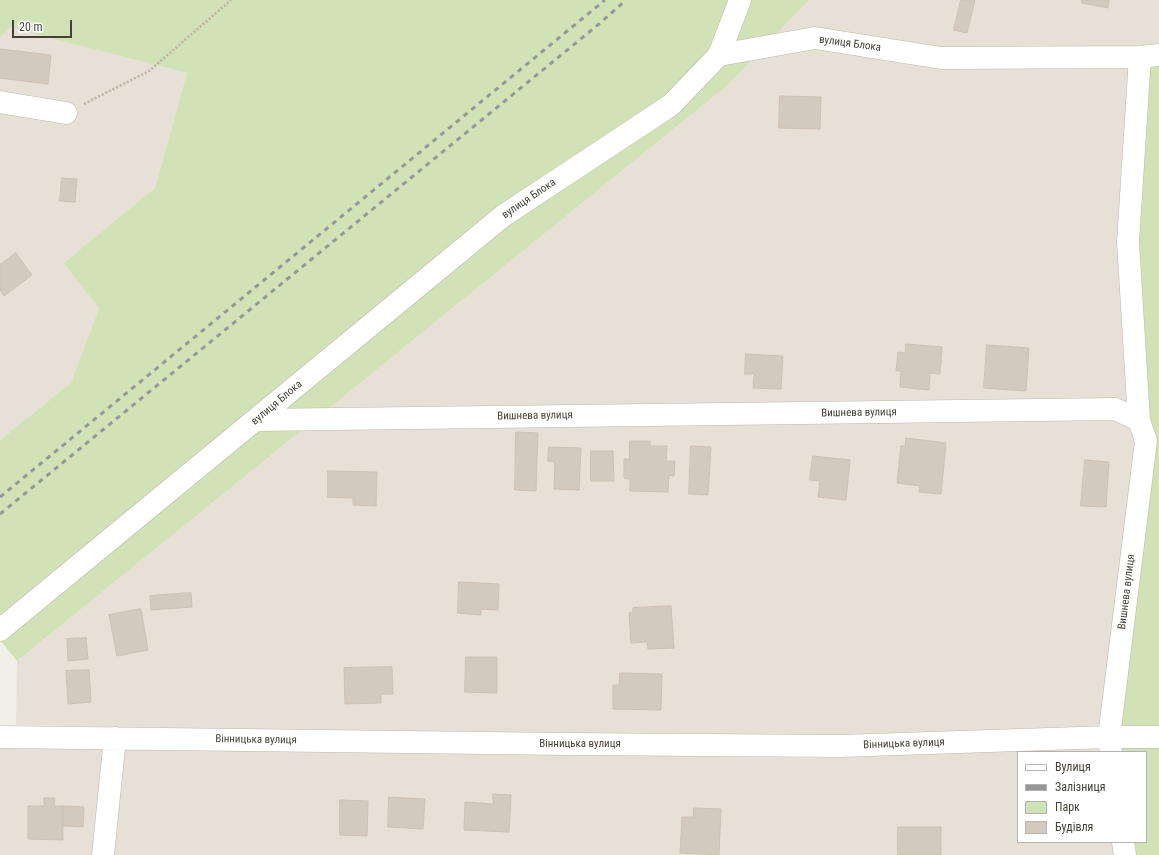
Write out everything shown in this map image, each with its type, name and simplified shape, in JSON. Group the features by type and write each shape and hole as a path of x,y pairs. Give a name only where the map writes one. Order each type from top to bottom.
{"street":[{"path":"720,55 740,0"},
{"name":"вулиця Блока","path":"0,630 503,216 671,105 720,55 815,38 941,58 1149,56"},
{"path":"1139,420 1128,242 1149,56"},
{"path":"0,102 66,113"},
{"name":"Вишнева вулиця","path":"257,420 1115,410 1139,420 1146,441 1110,745"},
{"name":"Вінницька вулиця","path":"0,737 840,746 1110,745 1159,737"},
{"path":"102,855 115,738"},
{"path":"1123,843 1125,855"}],"path":[{"path":"66,113 149,71 231,0"}],"shaded area":[{"path":"809,0 1159,0 1159,55 1139,420 1111,751 1017,751 1017,843 1123,843 1125,855 0,855 0,745 840,758 1101,738 566,736 16,725 17,661 729,84"},
{"path":"11,26 38,35 187,73 155,188 65,263 99,308 71,383 0,440 0,37"}],"green space":[{"path":"0,0 809,0 729,84 17,661 0,640 0,440 71,383 99,308 64,263 155,188 187,73 11,27 0,37"},
{"path":"1159,55 1159,855 1125,855 1123,843 1147,843 1147,751 1111,751 1146,441 1128,242 1140,57"}],"building":[{"path":"961,0 975,0 967,33 954,30"},
{"path":"1082,0 1109,0 1108,8 1082,3"},
{"path":"0,49 51,55 48,84 0,78"},
{"path":"780,96 821,97 820,129 779,128"},
{"path":"62,178 77,179 75,202 60,201"},
{"path":"16,253 32,275 4,296 0,290 0,265"},
{"path":"906,344 942,347 940,374 930,373 929,390 900,387 901,371 896,371 898,352 905,353"},
{"path":"987,345 1029,348 1026,391 984,388"},
{"path":"746,354 783,356 781,389 753,388 754,374 745,374"},
{"path":"516,432 538,433 536,491 515,490"},
{"path":"906,438 946,443 941,494 919,492 920,486 897,483 901,446 905,446"},
{"path":"630,441 650,441 650,446 667,446 666,461 675,461 674,476 669,475 668,492 630,491 630,479 624,478 624,459 629,459"},
{"path":"691,446 711,447 708,495 689,494"},
{"path":"549,447 581,448 579,490 554,489 555,462 548,461"},
{"path":"591,451 613,451 614,481 591,481"},
{"path":"813,456 850,460 846,500 818,497 820,481 810,480"},
{"path":"1085,460 1109,462 1106,507 1081,506"},
{"path":"328,471 377,472 376,506 353,505 353,498 328,497"},
{"path":"459,582 499,584 498,610 481,609 481,615 458,613"},
{"path":"191,593 192,607 151,610 150,596"},
{"path":"671,606 674,648 648,649 647,642 631,643 629,613 633,612 633,608"},
{"path":"141,609 148,650 117,656 109,615"},
{"path":"86,638 88,659 68,661 67,639"},
{"path":"466,657 497,657 497,693 465,692"},
{"path":"392,667 393,694 381,694 381,703 345,704 344,668"},
{"path":"89,670 91,702 68,704 66,671"},
{"path":"620,673 662,674 661,710 613,709 613,685 619,685"},
{"path":"493,794 511,795 509,832 464,830 465,802 493,804"},
{"path":"389,797 425,799 423,829 388,827"},
{"path":"44,798 55,798 54,806 63,806 63,840 28,839 28,806 44,806"},
{"path":"340,800 368,801 367,836 340,835"},
{"path":"63,806 84,807 83,827 63,826"},
{"path":"694,808 721,809 719,855 680,853 682,817 693,817"},
{"path":"898,827 941,827 941,855 898,855"}],"railway":[{"path":"0,497 605,0"},
{"path":"0,514 599,24 626,0"}]}
